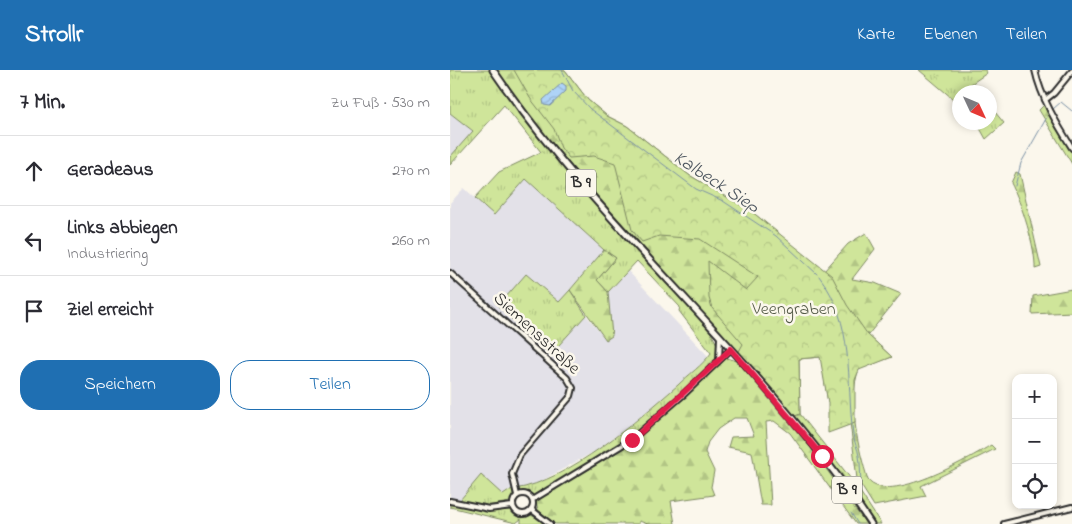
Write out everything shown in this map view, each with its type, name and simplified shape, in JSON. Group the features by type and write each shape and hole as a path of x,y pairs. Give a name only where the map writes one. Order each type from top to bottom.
{"main road":[{"name":"B 9","path":"493,70 562,161 731,349 822,456 871,524"}],"street":[{"path":"1035,70 1046,100 1072,148"},
{"path":"1046,100 1072,71"},
{"name":"Siemensstraße","path":"450,273 567,378 573,388 571,396 520,455 512,474 518,495"},
{"path":"719,360 720,337"},
{"path":"532,500 632,440 731,349"},
{"path":"512,506 518,495 523,494 532,500"},
{"path":"532,500 532,510"},
{"path":"450,501 489,509 512,506"},
{"path":"512,506 515,512 520,515 532,510"},
{"path":"1004,524 1072,508"},
{"path":"532,510 550,524"}],"shaded area":[{"path":"450,113 473,131 450,157"},
{"path":"526,179 604,250 559,302 526,274 498,306 550,355 586,315 606,340 612,336 608,292 628,271 709,357 646,413 597,450 531,487 509,490 503,495 481,476 460,500 450,498 450,203 464,188 494,215"}],"green space":[{"path":"450,70 489,70 555,157 696,315 711,333 720,350 713,364 631,437 533,496 525,491 516,493 515,489 536,484 557,474 601,447 662,399 700,366 711,353 679,311 680,307 637,261 608,292 597,280 616,258 604,250 526,179 494,215 475,198 499,172 541,152 504,105 450,165 450,157 473,131 450,113"},
{"name":"Veengraben","path":"496,70 514,70 518,73 565,70 588,100 607,116 627,126 689,175 751,211 824,271 848,244 866,233 875,249 852,279 875,283 901,294 868,335 892,357 859,369 856,382 854,395 855,425 868,480 878,486 892,487 910,484 948,469 991,445 995,449 921,486 926,496 874,506 857,479 847,398 828,403 821,357 799,359 800,414 855,484 881,524 874,524 831,464 784,407 588,186"},
{"name":"Veengraben","path":"514,70 565,70 588,100 607,116 627,126 689,175 751,211 832,276 847,305 868,335 892,357 859,370 855,380 855,423 828,433 828,403 820,357 799,359 800,414 795,416 738,353 743,344 712,308 709,298 708,261 746,290 758,277 700,239 659,236 642,242 632,230 615,163 594,156 569,158 561,148 554,129 530,98"},
{"path":"919,70 985,70 987,73 972,85 952,85 952,98"},
{"path":"1045,104 1072,153 1072,164 1039,110"},
{"path":"997,114 1004,123 997,129"},
{"path":"981,130 996,130 986,139"},
{"path":"1016,172 1020,174 1041,267 1035,269 1033,249 1027,225 1011,183"},
{"path":"604,250 616,258 597,280 608,292 612,336 606,340 570,290"},
{"path":"526,274 559,302 570,290 586,315 550,355 498,306"},
{"path":"1072,289 1072,312 1032,314 1033,296"},
{"path":"727,358 737,361 811,448 866,524 856,524 790,433 774,421 766,422 771,505 761,505 752,452 728,447 731,437 754,436 747,418 734,418 718,429 708,442 705,452 714,471 711,487 714,495 671,501 675,524 648,524 639,521 639,524 555,524 538,510 536,501 611,456 649,428"},
{"path":"481,475 503,495 512,489 513,495 510,502 486,506 460,500"},
{"path":"450,502 490,511 510,510 522,518 531,515 547,524 521,524 521,519 516,523 450,507"}],"water":[{"path":"562,83 566,86 566,91 550,106 544,105 543,100"}],"waterway":[{"name":"Kalbeck Siep","path":"562,70 573,91 590,109 696,189 723,201 776,236 817,274"},
{"path":"1053,109 1061,102 1072,111"},
{"path":"1015,186 1021,163 1047,117"},
{"name":"Kalbeck Siep","path":"819,276 831,294 844,332 853,434 860,459 861,483"},
{"name":"Kalbeck Siep","path":"851,513 858,524"}],"route":[{"path":"632,440 731,349 822,456"}]}
